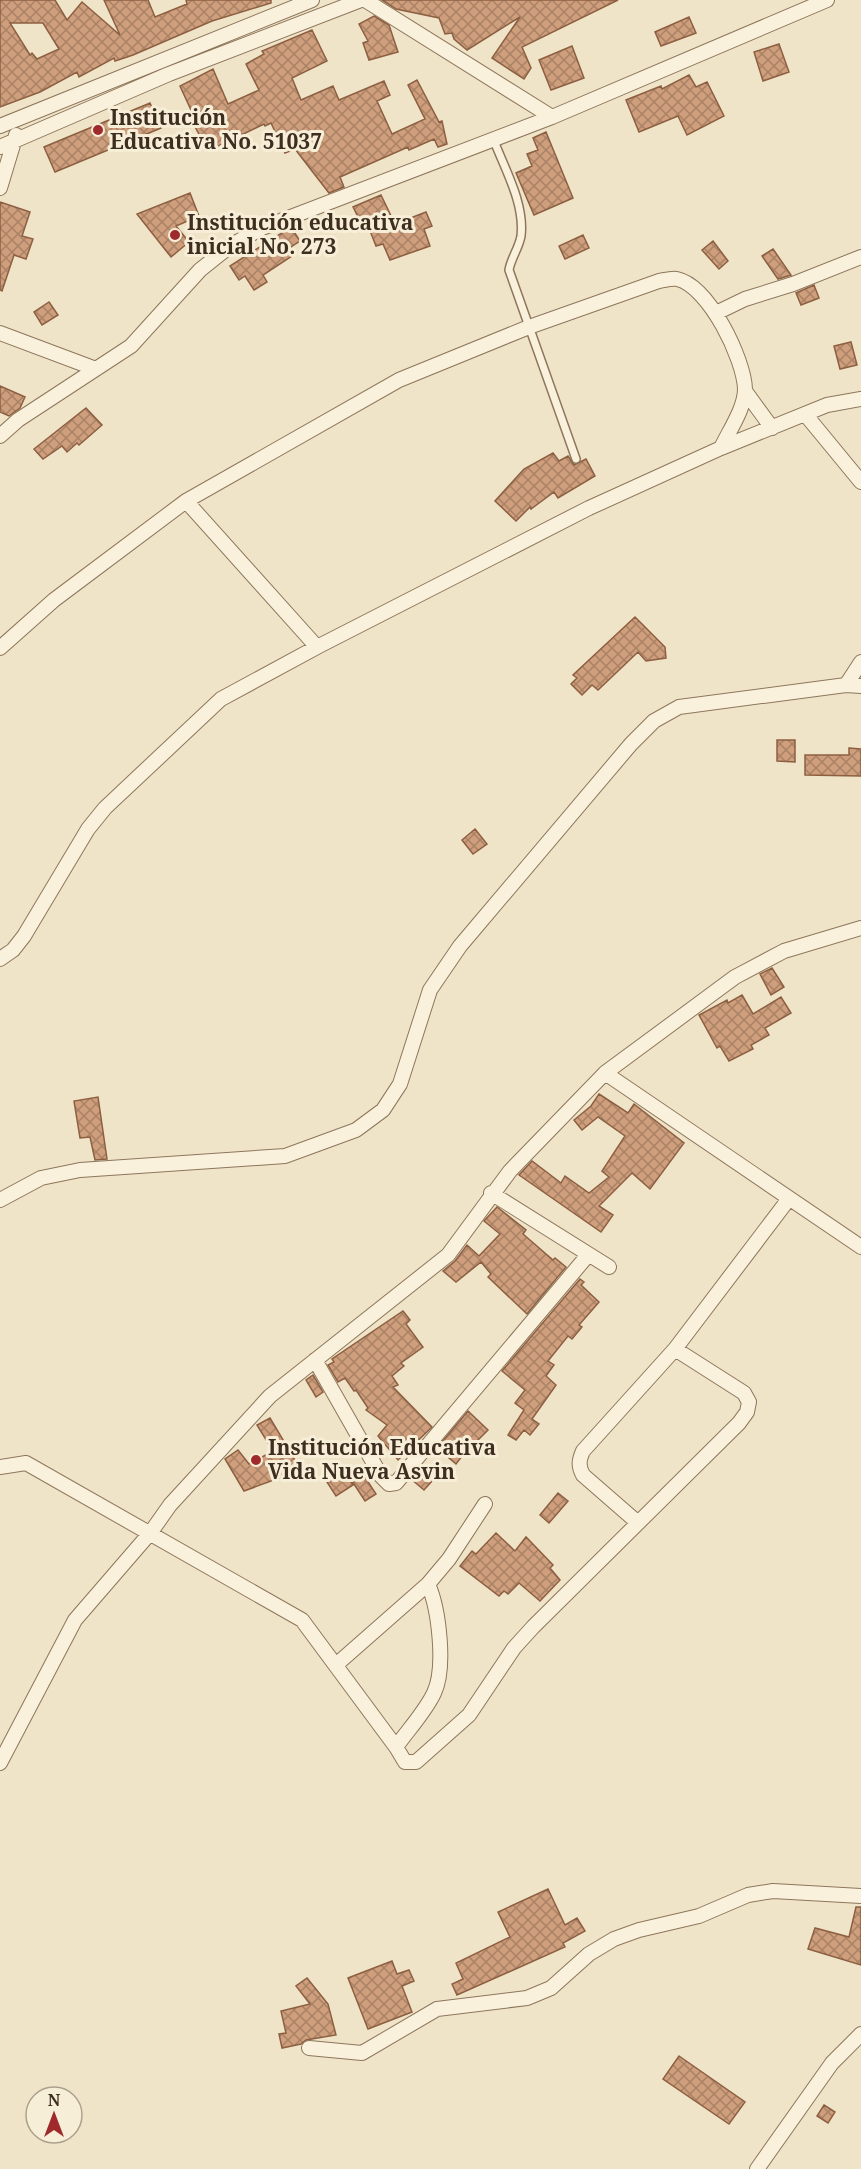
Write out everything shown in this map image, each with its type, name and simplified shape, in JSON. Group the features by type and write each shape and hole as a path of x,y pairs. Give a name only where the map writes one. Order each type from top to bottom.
{"street":[{"path":"0,126 311,0"},
{"path":"0,147 169,74 363,0 552,117"},
{"path":"0,436 18,420 131,346 200,270 230,246 262,228 552,117 827,0"},
{"path":"0,188 21,117"},
{"path":"716,313 745,299 792,284 861,257"},
{"path":"0,648 54,600 186,501 399,380 529,327 659,281 676,278 693,287 716,313 742,371 745,391 772,428"},
{"path":"0,333 96,369"},
{"path":"721,448 745,391"},
{"path":"0,959 13,950 24,936 88,829 105,808 221,699 317,647 589,508 721,448 827,405 861,399"},
{"path":"805,414 861,482"},
{"path":"186,501 317,647"},
{"path":"846,685 861,662"},
{"path":"0,1200 41,1178 80,1170 285,1156 356,1130 383,1110 400,1084 430,990 460,946 631,744 654,721 679,707 846,685 861,686"},
{"path":"0,1763 75,1620 151,1532 170,1506 270,1396 448,1255 491,1193 580,1096 605,1073 735,977 784,951 861,928"},
{"path":"605,1073 788,1200 861,1246"},
{"path":"491,1193 609,1267"},
{"path":"637,1522 583,1475 579,1468 579,1459 675,1349 788,1200"},
{"path":"315,1360 381,1476 389,1484 396,1483 588,1255"},
{"path":"0,1467 26,1463 151,1532 302,1620 337,1664 405,1762 416,1762 461,1722 514,1648 637,1522 739,1423 747,1412 749,1402 744,1393 675,1349"},
{"path":"337,1664 428,1584 449,1560 485,1504"},
{"path":"396,1747 435,1693 440,1667 434,1597 428,1584"},
{"path":"309,2048 362,2054 436,2009 527,1998 551,1988 589,1954 614,1939 639,1930 699,1916 748,1895 773,1891 861,1896"},
{"path":"757,2169 832,2063 861,2034"}],"lane":[{"path":"493,138 519,207 520,239 511,258 509,270 576,459"}],"building":[{"path":"0,0 55,0 67,20 82,2 120,35 104,0 148,0 155,17 187,4 186,0 271,0 271,3 212,21 133,55 115,61 114,58 79,77 77,72 40,92 0,107","holes":["10,23 43,23 59,49 37,59 32,53 30,55"]},
{"path":"382,0 618,0 522,47 531,68 524,79 492,58 520,17 467,50 454,39 452,33 445,34 439,18 396,9"},
{"path":"374,16 389,25 398,52 369,60 363,43 368,41 359,24"},
{"path":"689,17 696,33 661,46 655,32"},
{"path":"312,30 327,61 292,78 301,100 333,86 339,100 384,81 390,95 377,101 392,134 425,119 408,85 417,80 439,122 442,121 447,144 438,147 434,139 409,150 408,147 340,177 344,187 329,193 295,149 285,153 271,123 265,126 264,124 208,151 193,123 196,121 180,86 213,69 228,104 259,90 246,64 264,54 262,51"},
{"path":"779,44 789,72 763,81 754,52"},
{"path":"572,46 584,78 551,90 539,60"},
{"path":"689,75 696,87 707,82 724,116 687,135 678,116 639,132 626,100 661,86 662,89"},
{"path":"150,103 161,128 55,172 44,147"},
{"path":"546,132 573,198 534,215 516,173 532,166 527,154 538,150 533,138"},
{"path":"190,193 199,216 176,226 189,242 171,257 137,214"},
{"path":"381,195 395,224 426,212 432,226 424,229 430,246 390,260 383,244 376,246 365,218 360,221 353,207"},
{"path":"0,202 30,212 22,236 33,239 26,259 14,255 2,291 0,290"},
{"path":"291,227 300,241 291,247 295,254 263,275 267,282 254,290 245,276 239,280 230,266"},
{"path":"583,235 589,248 565,259 559,246"},
{"path":"713,241 728,261 719,269 702,250"},
{"path":"773,249 791,275 778,279 762,256"},
{"path":"814,285 819,298 801,305 796,293"},
{"path":"49,302 58,315 42,325 34,312"},
{"path":"851,342 857,365 840,369 834,346"},
{"path":"0,386 25,397 20,408 9,416 0,412"},
{"path":"86,408 102,425 67,452 62,446 43,459 34,449"},
{"path":"553,453 559,461 568,456 574,465 586,459 595,476 558,498 554,492 531,509 530,507 516,521 495,501 524,469"},
{"path":"635,617 665,647 666,658 646,661 638,652 598,690 592,685 582,695 571,684 577,678 573,675"},
{"path":"777,740 795,740 795,762 777,761"},
{"path":"849,748 861,749 861,776 805,775 805,755 849,755"},
{"path":"475,829 487,844 473,854 462,840"},
{"path":"772,968 784,987 771,995 760,974"},
{"path":"742,995 753,1014 781,997 791,1013 765,1028 769,1035 751,1045 753,1049 729,1061 720,1046 717,1048 699,1015"},
{"path":"599,1094 628,1113 634,1104 684,1143 650,1189 632,1173 599,1206 613,1215 601,1232 519,1175 532,1161 561,1183 565,1176 589,1193 609,1177 602,1171 625,1136 598,1117 582,1130 574,1120 591,1106"},
{"path":"98,1097 107,1159 95,1160 90,1137 80,1138 74,1101"},
{"path":"497,1207 526,1230 523,1234 553,1260 555,1258 566,1267 527,1314 488,1277 491,1274 481,1262 456,1282 443,1271 455,1261 467,1245 479,1256 500,1234 484,1221"},
{"path":"580,1279 584,1282 581,1285 599,1302 579,1325 582,1327 572,1339 568,1336 548,1361 554,1365 546,1376 556,1385 532,1419 539,1424 530,1435 524,1430 516,1440 508,1435 524,1410 515,1403 525,1390 502,1371"},
{"path":"403,1311 410,1320 406,1324 423,1347 401,1363 404,1366 392,1376 398,1385 393,1387 432,1427 398,1460 378,1436 387,1425 366,1410 368,1408 345,1378 338,1382 328,1365 334,1362 332,1359"},
{"path":"313,1375 323,1392 316,1397 306,1380"},
{"path":"468,1411 488,1430 474,1444 473,1442 456,1464 437,1448"},
{"path":"270,1418 301,1470 244,1491 225,1459 238,1450 249,1464 273,1451 257,1425"},
{"path":"342,1468 353,1485 336,1496 325,1479"},
{"path":"359,1468 376,1494 365,1501 348,1475"},
{"path":"419,1469 432,1481 424,1490 411,1479"},
{"path":"558,1493 568,1501 549,1523 540,1515"},
{"path":"496,1533 515,1551 526,1537 553,1565 550,1568 560,1580 540,1601 519,1583 508,1594 504,1591 499,1596 460,1566 472,1551 476,1554"},
{"path":"548,1889 565,1925 577,1918 585,1931 563,1943 565,1947 457,1995 452,1984 463,1979 456,1963 510,1937 498,1912"},
{"path":"856,1907 861,1907 861,1965 808,1949 815,1928 849,1937"},
{"path":"392,1961 397,1974 409,1970 414,1981 402,1986 412,2012 368,2029 348,1978"},
{"path":"307,1978 328,2004 336,2035 306,2040 301,2044 282,2048 279,2034 286,2033 281,2011 310,2004 296,1986"},
{"path":"679,2056 745,2102 729,2124 663,2079"},
{"path":"824,2105 835,2112 828,2123 817,2116"}],"place":[{"name":"Institución Educativa No. 51037","path":"98,130"},
{"name":"Institución educativa inicial No. 273","path":"175,235"},
{"name":"Institución Educativa Vida Nueva Asvin","path":"256,1460"}]}
